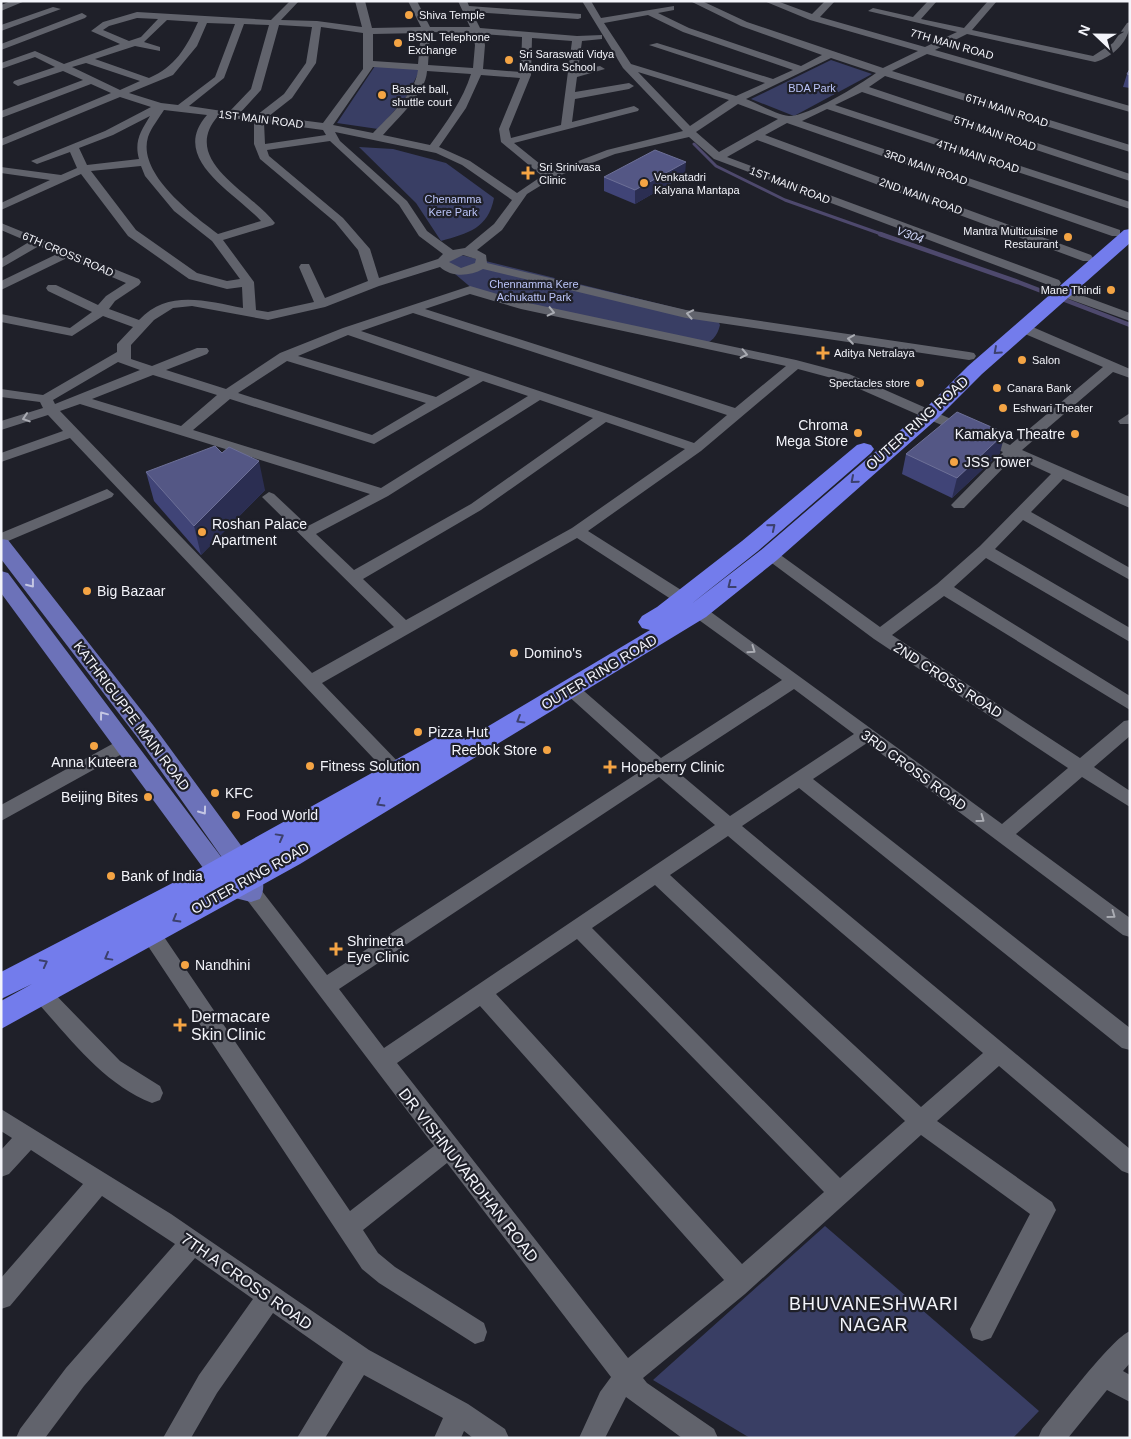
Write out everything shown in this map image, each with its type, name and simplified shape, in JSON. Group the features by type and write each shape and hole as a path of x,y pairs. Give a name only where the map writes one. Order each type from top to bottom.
{"highway":[{"name":"OUTER RING ROAD","path":"1,1016 151,934 398,772 665,613 690,605 750,546 1023,328 1051,294 1087,258 1125,230"},
{"name":"OUTER RING ROAD","path":"1,986 238,877 298,852 572,689 690,605 769,555 922,410 969,356 1051,294 1125,230"}],"main road":[{"name":"KATHRIGUPPE MAIN ROAD","path":"1,545 145,731 238,877"},
{"name":"KATHRIGUPPE MAIN ROAD","path":"1,578 125,744 238,877"}],"street":[{"path":"1,8 21,1"},
{"path":"231,116 256,90 275,21 296,1"},
{"path":"360,1 368,31 369,64 363,77 327,127 331,138 403,203 423,233 447,258 453,270 466,271 482,265 718,320 969,356"},
{"path":"376,137 408,101 422,77 426,28 412,1"},
{"path":"508,1 514,12"},
{"path":"464,5 514,12 574,16 560,1"},
{"name":"1ST MAIN ROAD","path":"586,1 627,66 684,135 718,158 1051,294 1130,317"},
{"name":"6TH MAIN ROAD","path":"695,1 773,34 830,55 1130,149"},
{"name":"7TH MAIN ROAD","path":"768,1 813,18 1130,110"},
{"path":"813,18 831,1"},
{"path":"864,22 882,1"},
{"path":"909,31 934,1"},
{"path":"718,158 754,135 786,119 802,118 827,106 861,88 885,71 966,31 993,1"},
{"path":"432,149 454,117 478,70 480,60 477,31 464,5"},
{"path":"1,28 56,8"},
{"path":"598,21 671,8"},
{"path":"873,11 1095,59 1118,45 1130,25"},
{"path":"650,12 686,30 800,69"},
{"path":"157,50 96,31 106,24 130,15 240,22 275,21 317,24 368,31 426,28 577,39 599,37"},
{"path":"1,47 82,16"},
{"path":"18,83 144,39 165,17"},
{"path":"1,143 169,73 192,46 204,20"},
{"path":"179,108 219,78 240,22"},
{"path":"317,24 311,63 288,96 259,120 260,148 268,163 340,220 364,248 375,283"},
{"path":"690,76 773,34"},
{"path":"527,35 526,75 504,129 506,142 549,176"},
{"path":"566,126 572,96 577,39"},
{"path":"1,41 16,42"},
{"path":"654,45 774,83"},
{"name":"1ST MAIN ROAD","path":"1,66 35,54 121,94 160,106 259,120 327,127 432,149 466,163 518,199"},
{"path":"481,376 374,440 124,362 123,354 124,344 140,324 170,304 192,302 268,316 321,304 375,283 468,252 498,227 523,192 549,176 611,152 684,135 738,98 774,83 830,55"},
{"path":"85,59 151,82"},
{"path":"369,64 478,70 526,75"},
{"name":"3RD MAIN ROAD","path":"627,66 690,76 786,119 1125,230"},
{"path":"574,74 600,69"},
{"path":"1,116 90,81"},
{"path":"572,96 629,86"},
{"name":"5TH MAIN ROAD","path":"861,88 1130,178"},
{"path":"37,161 108,133 160,106"},
{"path":"160,106 143,137 144,162 149,174 166,197 178,209 216,238 248,282 250,314"},
{"name":"4TH MAIN ROAD","path":"827,106 1130,206"},
{"path":"506,142 634,109"},
{"path":"214,114 203,127 200,135 205,156 224,182 269,223 216,238"},
{"path":"1,116 30,131"},
{"name":"2ND MAIN ROAD","path":"754,135 1087,258"},
{"path":"260,148 331,138"},
{"path":"73,147 83,169 132,233 194,276 227,285 248,282"},
{"path":"1,207 60,178 83,169 144,162"},
{"path":"1,170 60,178"},
{"name":"6TH CROSS ROAD","path":"1,226 135,282 108,301 102,307 102,311"},
{"path":"1,264 38,242"},
{"path":"468,252 482,258 482,265"},
{"path":"1,286 66,254"},
{"path":"305,267 321,304"},
{"path":"466,271 472,286 470,290"},
{"path":"52,288 82,304 140,324"},
{"path":"1,290 10,292 1,298"},
{"path":"184,431 227,394 285,356 348,331 470,290 520,305 702,346 796,364 853,380 1130,504"},
{"path":"412,309 739,414"},
{"path":"1,318 68,332 102,311"},
{"path":"702,346 718,320"},
{"path":"1023,328 1130,374"},
{"path":"348,331 696,448"},
{"path":"1,392 48,404 79,398 202,352"},
{"path":"1,426 48,404 123,354"},
{"path":"285,356 438,402"},
{"path":"310,682 577,531 696,448 739,414 796,364"},
{"path":"959,505 1013,450 1112,366"},
{"path":"306,533 383,493 539,395"},
{"path":"79,398 383,493"},
{"path":"48,404 72,432 398,772"},
{"path":"352,578 476,507 604,417"},
{"path":"1,458 72,432"},
{"path":"880,635 943,588 985,550 1061,472"},
{"path":"1,539 106,494"},
{"path":"268,497 404,628"},
{"path":"1022,513 1130,575"},
{"name":"3RD CROSS ROAD","path":"577,531 690,605 1130,929"},
{"path":"985,550 1130,636"},
{"name":"2ND CROSS ROAD","path":"769,555 880,635 1130,800"},
{"path":"943,588 1130,704"},
{"path":"324,988 794,680"},
{"path":"572,689 659,767 1130,1163"},
{"path":"1002,835 1130,726"},
{"path":"381,1062 656,874 866,735"},
{"path":"1,814 125,744"},
{"path":"800,779 1130,1041"},
{"path":"656,874 920,1121 1044,1210 982,1329"},
{"name":"DR VISHNUVARDHAN ROAD","path":"238,877 638,1392 706,1438"},
{"path":"578,927 839,1192"},
{"path":"151,934 370,1261 381,1271 475,1332"},
{"path":"482,993 740,1280"},
{"path":"42,994 112,1068 152,1093"},
{"path":"592,1438 610,1401 626,1376 740,1280 999,1052"},
{"name":"7TH A CROSS ROAD","path":"1,1119 192,1243 360,1359 458,1413 496,1438"},
{"path":"1,1166 28,1137"},
{"path":"348,1228 448,1148"},
{"path":"1,1297 99,1182"},
{"path":"29,1438 75,1377 192,1243"},
{"path":"176,1438 208,1384 269,1297"},
{"path":"1051,1438 1130,1343"},
{"path":"310,1438 360,1359"},
{"path":"1103,1374 1130,1390"},
{"path":"447,1438 458,1413"}],"green space":[{"name":"BDA Park","path":"831,60 872,74 794,116 751,99"},
{"name":"Basket ball, shuttle court","path":"375,66 421,68 405,99 378,129 337,123"},
{"name":"Chenamma Kere Park","path":"359,147 393,149 446,163 494,198 487,217 482,223 468,232 441,241 416,203"},
{"name":"Chennamma Kere Achukattu Park","path":"461,255 717,318 720,325 713,339 700,346 474,290 442,263"},
{"path":"825,1226 1039,1411 1013,1438 750,1438 653,1380"}],"building":[{"path":"655,150 686,162 635,190 604,177"},
{"path":"957,412 1005,433 957,478 906,454"},
{"path":"215,446 222,453 229,447 259,461 194,526 146,472"}],"waterway":[{"name":"V304","path":"694,144 716,166 785,200 884,235"},
{"name":"V304","path":"880,234 1018,282 1130,325"}],"place":[{"name":"Shiva Temple","path":"409,15"},
{"name":"BSNL Telephone Exchange","path":"398,43"},
{"name":"Sri Saraswati Vidya Mandira School","path":"509,60"},
{"name":"Basket ball, shuttle court","path":"382,95"},
{"name":"Sri Srinivasa Clinic","path":"528,173"},
{"name":"Venkatadri Kalyana Mantapa","path":"644,183"},
{"name":"Mantra Multicuisine Restaurant","path":"1068,237"},
{"name":"Mane Thindi","path":"1111,290"},
{"name":"Aditya Netralaya","path":"823,353"},
{"name":"Salon","path":"1022,360"},
{"name":"Spectacles store","path":"920,383"},
{"name":"Canara Bank","path":"997,388"},
{"name":"Eshwari Theater","path":"1003,408"},
{"name":"Chroma Mega Store","path":"858,433"},
{"name":"Kamakya Theatre","path":"1075,434"},
{"name":"JSS Tower","path":"954,462"},
{"name":"Roshan Palace Apartment","path":"202,532"},
{"name":"Big Bazaar","path":"87,591"},
{"name":"Domino's","path":"514,653"},
{"name":"Pizza Hut","path":"418,732"},
{"name":"Anna Kuteera","path":"94,746"},
{"name":"Reebok Store","path":"547,750"},
{"name":"Fitness Solution","path":"310,766"},
{"name":"Hopeberry Clinic","path":"610,767"},
{"name":"KFC","path":"215,793"},
{"name":"Beijing Bites","path":"148,797"},
{"name":"Food World","path":"236,815"},
{"name":"Bank of India","path":"111,876"},
{"name":"Shrinetra Eye Clinic","path":"336,949"},
{"name":"Nandhini","path":"185,965"},
{"name":"Dermacare Skin Clinic","path":"180,1025"}],"district":[{"name":"BHUVANESHWARI NAGAR","path":"874,1314"}]}
